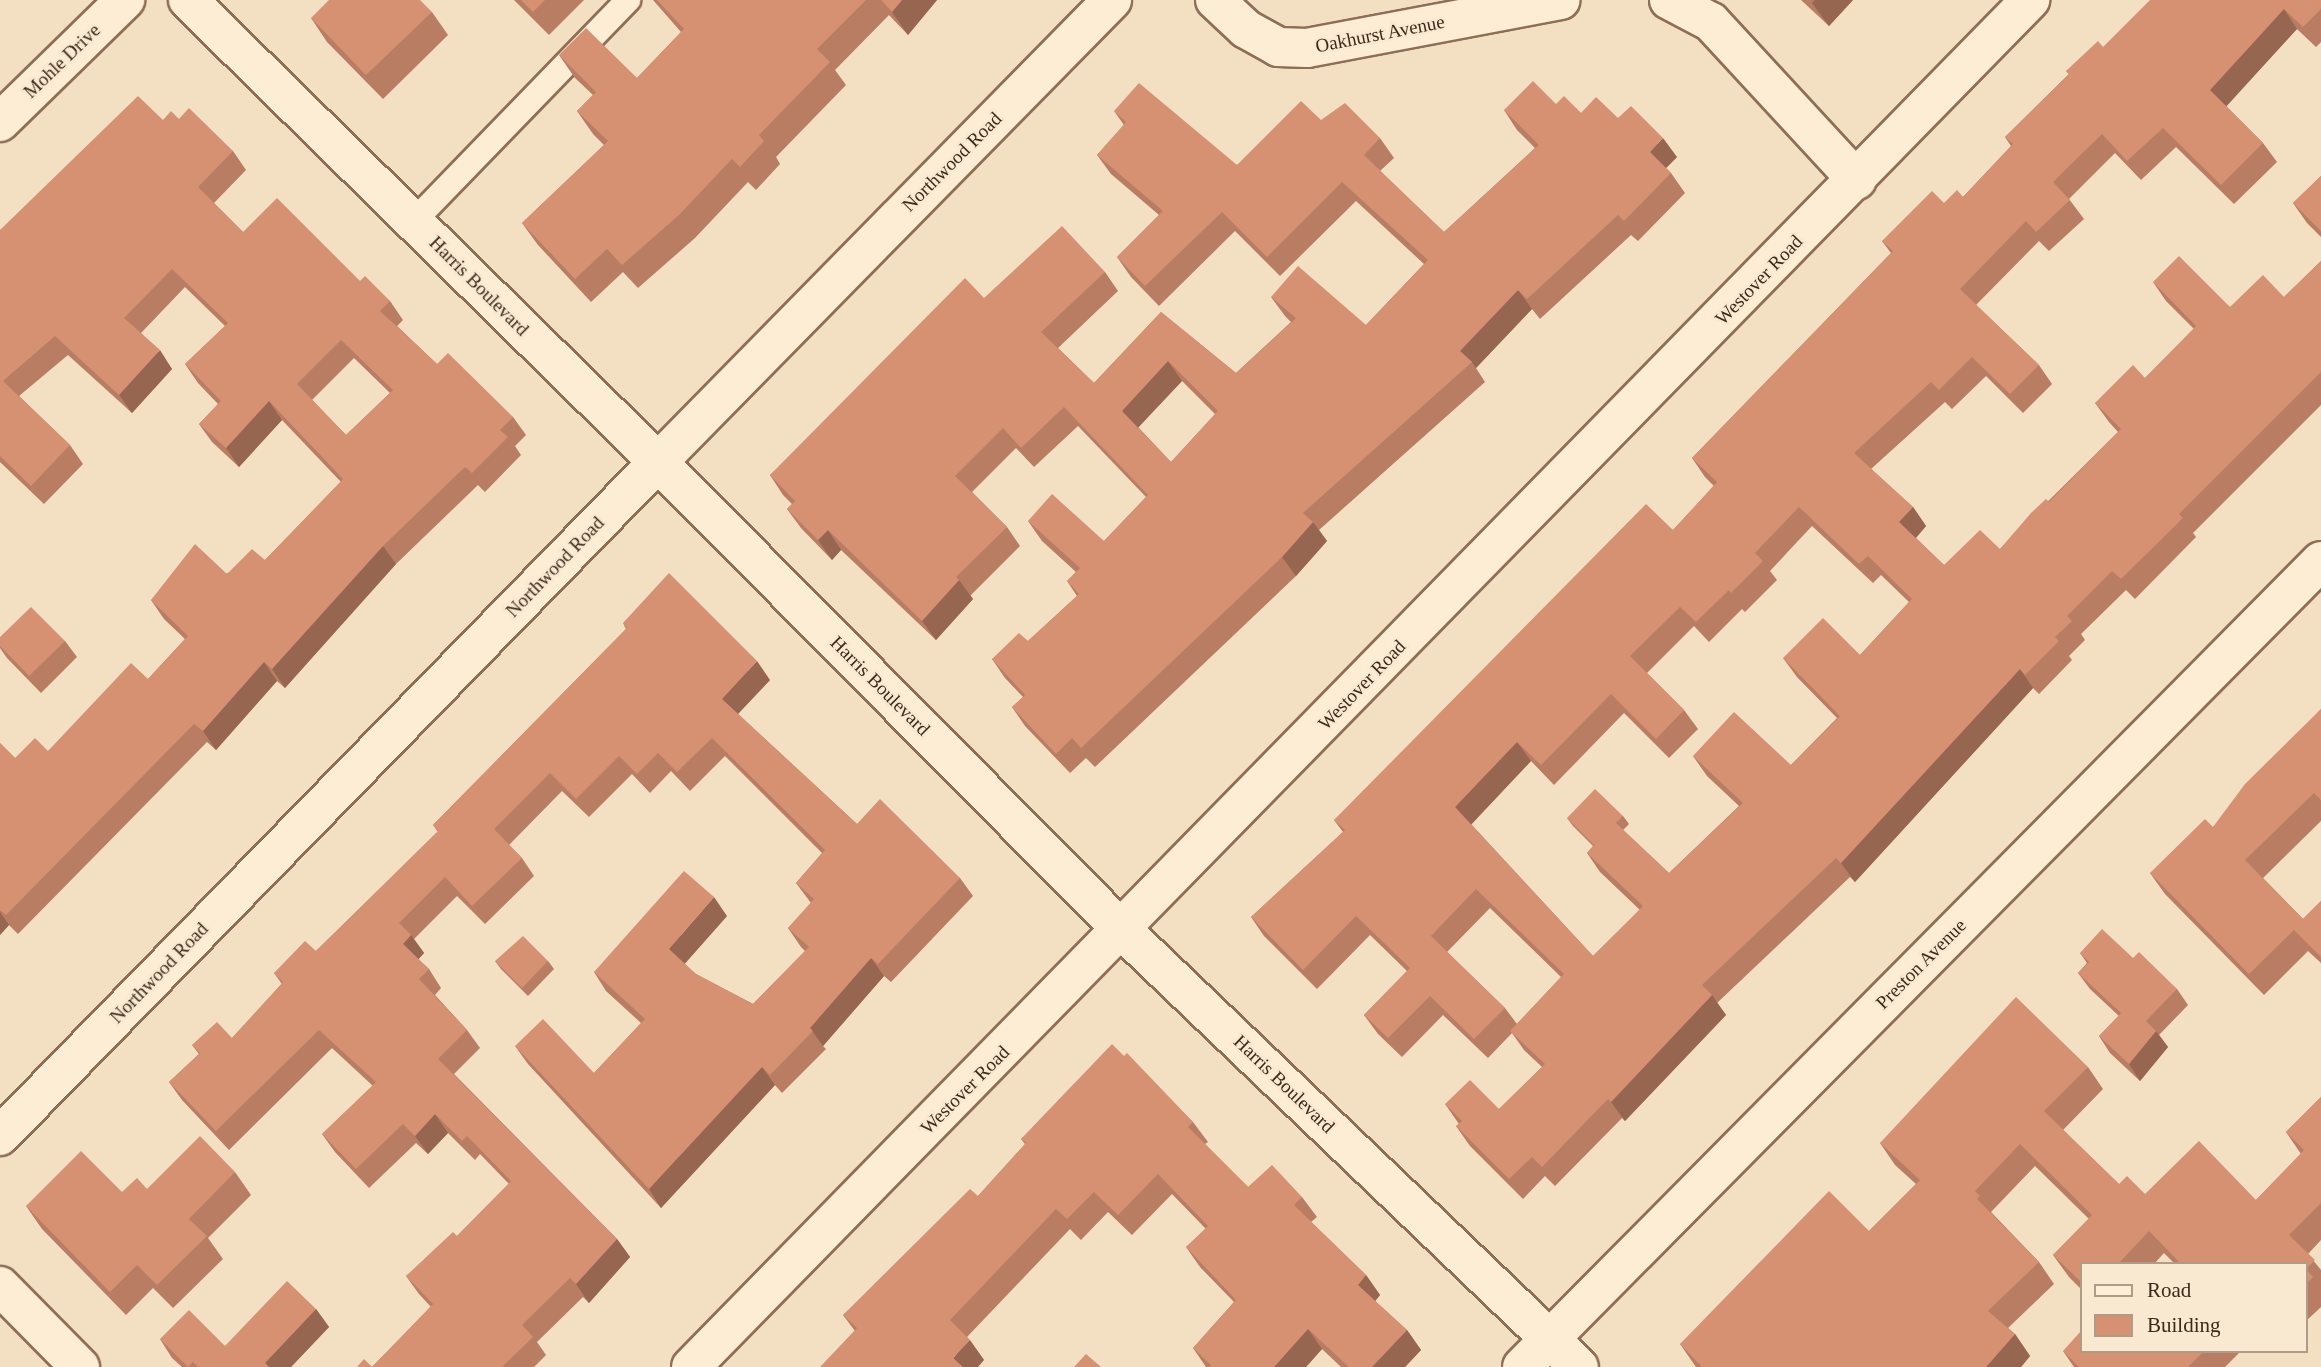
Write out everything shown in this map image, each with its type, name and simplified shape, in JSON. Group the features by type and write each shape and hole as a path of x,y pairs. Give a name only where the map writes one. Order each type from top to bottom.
{"street":[{"name":"Mohle Drive","path":"0,122 125,0"},
{"name":"Harris Boulevard","path":"188,0 658,462 1122,930 1579,1367"},
{"name":"Northwood Road","path":"0,1136 1112,0"},
{"name":"Oakhurst Avenue","path":"1215,0 1246,29 1278,47 1307,48 1560,0"},
{"path":"1669,0 1711,22 1857,180"},
{"name":"Westover Road","path":"691,1367 1857,180 2029,0"},
{"name":"Preston Avenue","path":"1522,1367 2321,561"},
{"path":"0,1286 80,1367"}],"lane":[{"path":"414,221 628,0"}],"building":[{"path":"329,0 420,0 432,12 366,75 311,18"},
{"path":"521,0 545,0 533,12"},
{"path":"657,0 866,0 817,49 830,62 759,135 764,141 740,167 732,159 679,215 622,265 607,249 575,279 522,223 608,141 577,111 596,92 559,55 586,28 637,78 684,29"},
{"path":"881,0 902,0 892,12"},
{"path":"2150,0 2321,0 2321,9 2303,27 2284,9 2210,90 2263,143 2221,185 2163,128 2127,161 2102,134 2053,182 2070,200 2036,232 2026,221 1960,289 2039,365 2010,394 1972,357 1939,390 1931,382 1854,453 1913,507 1899,522 1944,565 1980,530 2000,549 2031,513 2046,499 2049,502 2121,429 2095,403 2133,365 2145,378 2196,326 2153,282 2179,256 2230,307 2263,275 2284,297 2321,261 2321,372 2179,514 2183,518 2121,579 2112,571 2067,616 2072,621 2055,637 2059,641 2025,675 2020,669 1841,863 1836,858 1702,985 1712,995 1611,1102 1608,1099 1542,1167 1532,1157 1509,1179 1456,1126 1462,1121 1445,1104 1470,1080 1499,1109 1545,1064 1510,1031 1564,974 1476,889 1431,936 1505,1008 1474,1039 1430,996 1388,1038 1364,1015 1410,968 1356,916 1303,970 1251,917 1345,830 1334,820 1646,504 1673,530 1717,482 1692,458 1893,251 1882,241 1932,191 1944,203 1957,190 1963,197 2013,144 2005,137 2069,74 2066,71 2098,41 2103,47","holes":["1799,507 1859,564 1868,556 1912,599 1860,655 1823,618 1783,658 1840,716 1791,765 1734,712 1693,756 1743,803 1669,873 1615,822 1587,853 1643,906 1593,956 1455,807 1517,742 1541,765 1611,694 1656,739 1684,710 1630,656 1680,607 1696,622 1729,590 1731,593 1763,561 1755,553"]},
{"path":"1533,81 1556,104 1564,96 1581,113 1596,97 1618,118 1631,106 1663,138 1650,152 1671,173 1624,221 1618,215 1527,299 1518,290 1460,351 1472,362 1303,513 1313,522 1282,557 1081,748 1072,738 1056,754 1012,707 1025,695 992,659 1019,633 1028,641 1079,594 1067,581 1080,568 1028,521 1052,494 1104,541 1148,495 1064,407 1021,448 1003,428 955,476 1007,527 956,577 959,580 922,621 828,530 818,540 787,509 795,501 770,475 965,278 984,298 1062,226 1105,272 1041,332 1094,383 1161,312 1236,373 1296,318 1271,297 1298,266 1366,325 1428,260 1342,182 1267,257 1222,212 1145,286 1117,257 1163,211 1097,155 1126,122 1114,111 1139,83 1237,165 1301,101 1321,120 1345,103 1380,138 1364,155 1444,232 1539,145 1504,110","holes":["1168,361 1218,411 1171,462 1122,411"]},
{"path":"138,96 163,120 171,111 179,119 189,108 233,151 198,187 243,232 277,198 360,281 365,276 390,301 380,311 437,364 448,353 513,417 500,430 508,437 472,473 465,467 383,546 272,669 264,662 203,731 194,724 6,915 0,910 0,743 15,758 35,738 48,751 131,663 148,679 188,636 151,600 195,544 227,574 252,549 265,560 343,479 269,401 226,448 199,424 221,401 185,364 228,323 172,269 124,318 160,350 119,395 55,336 3,381 70,445 31,486 0,456 0,230","holes":["341,340 393,390 346,435 297,384"]},
{"path":"2321,176 2321,231 2293,203"},
{"path":"669,573 757,661 722,699 857,824 880,799 960,878 878,964 871,958 810,1028 813,1031 770,1075 762,1067 649,1189 515,1046 543,1019 594,1073 645,1019 594,972 684,871 714,897 669,949 696,974 753,1004 809,947 788,928 814,899 796,883 825,850 712,738 677,772 658,753 637,774 619,756 576,799 550,773 494,829 522,858 472,906 445,877 399,923 411,935 403,944 429,969 419,979 467,1030 438,1059 617,1239 576,1284 570,1278 522,1325 533,1337 502,1367 372,1367 433,1304 406,1276 453,1232 457,1236 511,1181 467,1136 462,1141 435,1114 415,1136 403,1124 356,1169 322,1134 376,1082 319,1030 216,1131 169,1082 200,1053 192,1045 217,1022 232,1038 283,982 274,973 305,941 316,951 438,831 433,825 627,628 623,623"},
{"path":"31,607 65,641 29,676 0,646 0,637"},
{"path":"2321,709 2321,800 2314,793 2245,860 2303,919 2321,901 2321,957 2294,930 2249,974 2150,873 2205,819 2213,827 2245,784"},
{"path":"1595,789 1623,816 1594,845 1567,818"},
{"path":"2102,929 2133,958 2139,952 2177,989 2146,1021 2156,1031 2129,1064 2099,1036 2121,1013 2078,973 2089,962 2080,953"},
{"path":"523,936 548,961 522,988 495,961"},
{"path":"2016,997 2088,1067 2044,1111 2119,1184 2127,1176 2145,1194 2199,1141 2256,1200 2304,1150 2286,1132 2321,1097 2321,1203 2289,1235 2315,1260 2307,1268 2307,1262 2179,1262 2149,1231 2120,1262 2080,1262 2080,1281 2053,1255 2092,1215 2020,1144 1975,1191 1980,1196 1977,1199 2039,1262 1988,1311 2015,1334 1986,1367 1702,1367 1680,1344 1829,1191 1869,1231 1920,1180 1880,1143"},
{"path":"1112,1044 1124,1056 1127,1053 1193,1122 1188,1127 1248,1187 1272,1165 1302,1197 1294,1205 1366,1275 1358,1285 1407,1330 1372,1367 1349,1367 1308,1329 1274,1367 1209,1367 1211,1365 1193,1348 1236,1300 1186,1247 1208,1226 1158,1174 1118,1215 1094,1192 1067,1219 1056,1209 950,1320 970,1340 953,1358 963,1367 820,1367 857,1328 843,1315 970,1189 978,1196 1026,1143 1021,1139"},
{"path":"200,1136 235,1172 189,1219 207,1236 157,1285 137,1265 110,1292 26,1206 81,1151 122,1192 137,1178 147,1189"},
{"path":"2307,1270 2313,1277 2307,1283"},
{"path":"287,1281 316,1309 265,1363 269,1367 198,1367 193,1362 188,1367 160,1339 189,1310 225,1346"},
{"path":"2080,1332 2080,1353 2202,1353 2188,1367 2079,1367 2063,1351"},
{"path":"1086,1354 1101,1367 1074,1367"},
{"path":"364,1359 372,1367 357,1367"}]}
